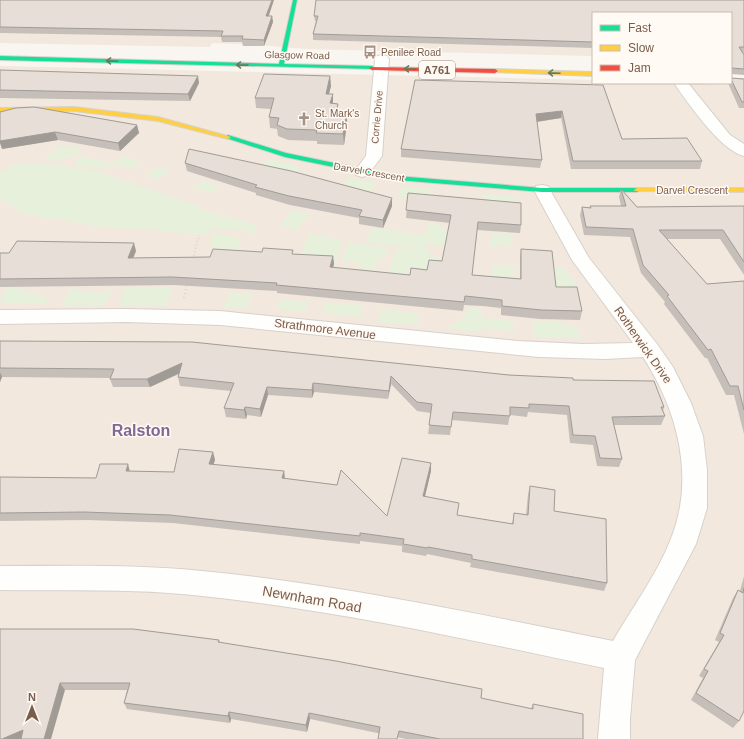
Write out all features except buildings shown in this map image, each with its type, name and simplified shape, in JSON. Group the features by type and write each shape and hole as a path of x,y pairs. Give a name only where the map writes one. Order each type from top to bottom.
{"main road":[{"path":"283,61 295,0"},
{"name":"Glasgow Road","path":"0,50 283,61"},
{"name":"Glasgow Road","path":"0,58 382,63 509,62 592,65"},
{"path":"509,62 511,72"},
{"name":"Glasgow Road","path":"382,63 511,72 592,74"},
{"name":"Darvel Crescent","path":"0,110 74,109 158,119 212,132 285,155 362,172 452,183 542,190 744,190"}],"street":[{"name":"Corrie Drive","path":"362,172 374,156 382,63"},
{"path":"682,84 726,138 744,151"},
{"name":"Rotherwick Drive","path":"542,190 552,212 581,260 649,349 665,373 680,403 691,436 695,470 694,508 683,544 620,657 614,719 614,739"},
{"name":"Strathmore Avenue","path":"0,316 179,316 251,320 418,339 552,351 594,352 649,349"},
{"name":"Newnham Road","path":"0,578 144,579 201,583 276,592 477,628 620,657"}],"path":[{"path":"192,263 199,235"},
{"path":"179,316 189,277"}],"shaded area":[{"path":"0,0 744,0 744,62 732,12 592,12 592,56 307,49 212,43 210,47 0,43"},
{"path":"0,66 592,80 592,84 700,84 744,86 744,739 0,739"}],"green space":[{"path":"56,146 82,147 78,153 52,152"},
{"path":"48,153 74,154 72,157 56,161 45,158"},
{"path":"122,156 139,161 139,163 130,169 118,164 107,171 103,170"},
{"path":"80,157 109,162 100,169 74,165"},
{"path":"269,159 301,167 291,176 260,168"},
{"path":"16,163 55,164 99,172 202,207 202,210 257,225 252,235 248,235 249,231 211,228 209,234 199,235 152,229 110,228 25,214 0,200 0,173"},
{"path":"160,166 170,170 157,179 146,176"},
{"path":"348,178 378,183 370,193 343,185"},
{"path":"203,180 220,187 211,193 193,187"},
{"path":"400,186 435,190 431,202 399,198 401,193"},
{"path":"483,194 517,197 514,202 483,203"},
{"path":"293,210 310,214 298,229 279,225"},
{"path":"428,222 447,228 445,232 461,247 425,244 424,250 430,250 429,256 441,257 440,269 427,278 388,278 395,250 420,249 366,242 373,226 381,229 426,235"},
{"path":"491,233 512,234 512,247 490,245"},
{"path":"212,234 227,235 237,239 240,242 237,252 218,251 219,248 209,248"},
{"path":"309,234 342,240 336,264 297,264"},
{"path":"348,242 388,248 386,258 378,257 375,270 362,269 351,260 345,264 341,263"},
{"path":"493,264 514,266 513,278 492,276"},
{"path":"528,265 564,268 576,284 577,288 529,287"},
{"path":"10,281 16,281 17,288 45,297 48,300 46,304 4,304 0,299"},
{"path":"126,286 172,287 167,305 119,305"},
{"path":"69,289 99,293 111,290 105,305 62,305"},
{"path":"230,292 252,294 247,308 224,307"},
{"path":"280,299 309,302 305,312 281,310 277,307"},
{"path":"326,302 363,305 360,317 323,313"},
{"path":"470,308 482,309 482,318 513,321 513,331 480,328 480,332 447,328 459,322"},
{"path":"380,309 417,313 417,325 377,322"},
{"path":"533,321 561,322 568,324 578,332 582,338 533,337"}],"traffic: fast":[{"path":"281,66 295,0"},
{"path":"0,58 372,68"},
{"path":"228,137 285,155 397,178 542,190 637,190"}],"traffic: slow":[{"path":"495,71 592,74"},
{"path":"0,110 74,109 158,119 228,137"},
{"path":"637,190 744,190"}],"traffic: jam":[{"path":"372,68 495,71"}],"place":[{"name":"Penilee Road","path":"370,52"},
{"name":"St. Mark's Church","path":"304,119"}],"district":[{"name":"Ralston","path":"141,430"}]}
